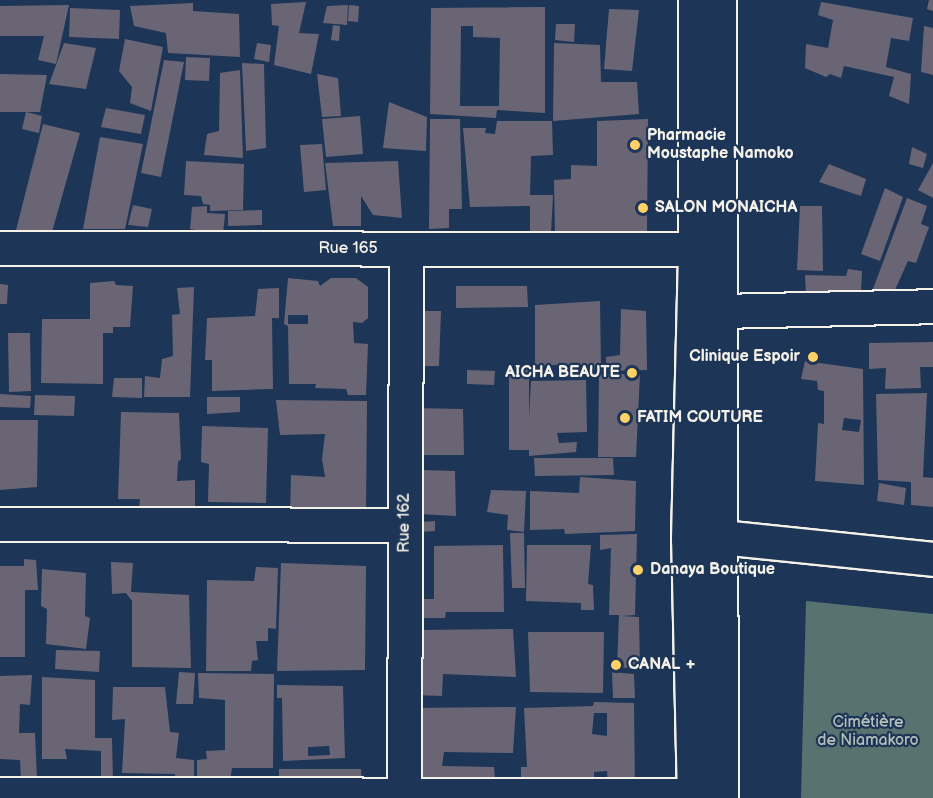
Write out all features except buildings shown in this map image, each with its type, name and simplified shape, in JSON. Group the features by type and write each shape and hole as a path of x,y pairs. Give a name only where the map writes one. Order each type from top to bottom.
{"street":[{"path":"695,0 695,249 688,539 703,797"},
{"path":"703,797 721,537 719,0"},
{"name":"Rue 165","path":"0,248 695,249"},
{"name":"Rue 162","path":"404,796 406,249"},
{"path":"720,311 933,306"},
{"path":"0,524 405,525"},
{"path":"688,539 721,537 933,560"},
{"path":"0,794 703,797"}],"green space":[{"name":"Cimétière de Niamakoro","path":"806,601 933,614 933,798 801,798"}],"place":[{"name":"Pharmacie Moustaphe Namoko","path":"635,145"},
{"name":"SALON MONAICHA","path":"643,208"},
{"name":"Clinique Espoir","path":"813,357"},
{"name":"AICHA BEAUTE","path":"632,373"},
{"name":"FATIM COUTURE","path":"625,418"},
{"name":"Danaya Boutique","path":"638,570"},
{"name":"CANAL +","path":"616,665"}]}
